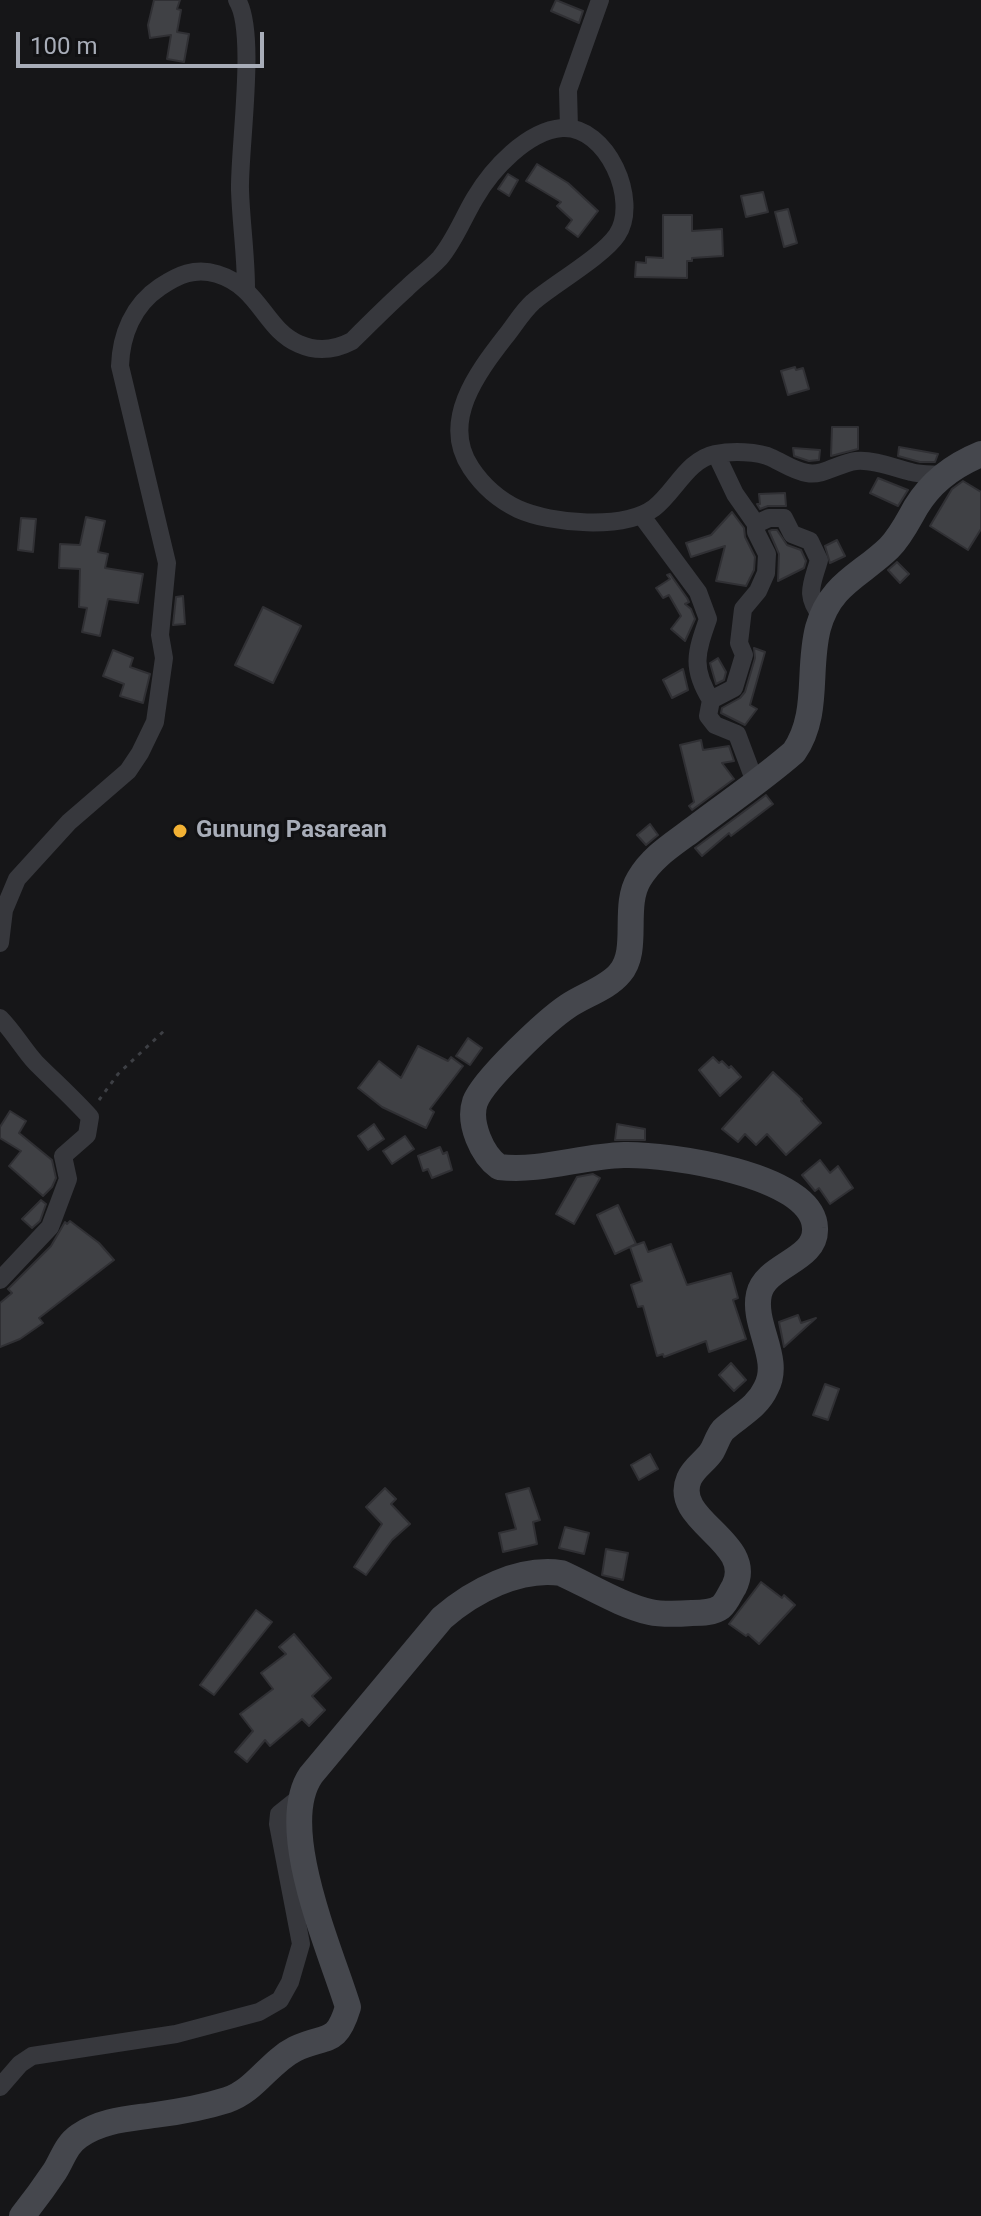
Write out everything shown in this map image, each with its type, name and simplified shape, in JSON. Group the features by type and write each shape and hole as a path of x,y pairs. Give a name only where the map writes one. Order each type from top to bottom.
{"street":[{"path":"237,0 242,9 245,29 240,189 246,288"},
{"path":"569,128 568,90 600,0"},
{"path":"0,943 2,909 17,879 69,822 128,771 155,722 164,658 160,635 167,563 122,379 121,353 124,336 138,308 172,279 206,271 232,279 246,288 290,339 310,348 324,350 342,346 352,341 436,262 452,241 483,187 510,157 538,135 569,128 586,134 611,162 625,203 624,220 618,234 606,246 528,306 478,372 465,399 460,441 466,461 481,483 519,510 545,517 603,522 641,515 662,501 695,465 716,454 768,455 807,473 817,473 858,460 894,465 911,473 943,475"},
{"path":"711,700 734,688 744,655 739,643 743,609 758,591 766,573 767,554 756,532 756,524 735,494 716,454"},
{"path":"0,2087 20,2064 32,2056 176,2034 259,2012 280,2000 290,1982 301,1944 278,1824 279,1814 299,1798 311,1775 442,1618 456,1606 502,1582 530,1574 561,1573 644,1611 660,1614 708,1612 718,1609 725,1602 737,1580 739,1567 733,1554 690,1504 687,1486 692,1473 711,1454 721,1432 756,1404 768,1387 772,1373 758,1308 759,1294 769,1276 811,1244 815,1229 811,1212 797,1196 772,1182 674,1160 621,1155 519,1169 499,1167 485,1154 474,1123 474,1106 478,1095 517,1051 554,1017 614,979 623,969 628,954 631,896 651,860 794,752 807,729 816,644 827,604 843,584 891,546 918,504 943,475 981,454"},
{"path":"641,515 698,592 708,619 696,652 703,686 711,700 708,716 715,725 737,734 755,782"},
{"path":"756,524 769,518 784,518 792,534 810,541 819,560 811,587 811,604 822,617"},
{"path":"0,1018 16,1033 34,1061 90,1117 87,1135 63,1156 68,1179 50,1227 0,1280"},
{"path":"22,2216 57,2168 67,2146 79,2136 112,2121 159,2115 244,2093 270,2066 294,2050 330,2038 342,2027 348,2007 305,1871 299,1833 299,1798"}],"path":[{"path":"90,1117 118,1074 165,1030"}],"building":[{"path":"154,0 180,0 177,32 189,34 184,62 167,59 171,35 150,38 148,25"},
{"path":"556,0 583,11 579,23 551,11"},
{"path":"537,164 568,183 598,211 578,237 566,228 572,220 557,206 561,202 526,181"},
{"path":"508,174 518,180 509,196 498,189"},
{"path":"763,192 768,212 746,217 741,196"},
{"path":"788,209 797,243 784,247 775,212"},
{"path":"663,215 692,215 692,231 722,229 723,256 687,261 687,278 635,277 636,262 646,263 646,257 663,258"},
{"path":"795,367 796,370 803,368 809,389 788,395 781,371"},
{"path":"832,427 858,427 858,449 831,456"},
{"path":"899,447 938,454 935,462 920,462 898,456"},
{"path":"793,448 820,450 819,460 809,461 794,456"},
{"path":"878,478 908,490 898,506 870,493"},
{"path":"963,481 981,492 981,529 968,550 930,526 952,489"},
{"path":"785,493 786,506 760,509 757,504 760,504 759,494"},
{"path":"732,512 744,528 755,557 754,570 746,586 716,581 725,546 691,557 686,543 711,535"},
{"path":"86,517 105,521 98,552 108,554 105,568 143,574 138,603 108,599 100,636 82,632 87,608 79,607 80,569 59,568 60,544 80,545"},
{"path":"21,518 36,519 33,552 18,550"},
{"path":"777,530 787,545 801,550 806,561 804,568 778,581 779,554 769,531"},
{"path":"837,540 845,556 830,563 825,546"},
{"path":"897,562 909,574 900,583 888,570"},
{"path":"670,574 687,598 689,602 685,604 695,619 685,641 671,629 681,616 669,595 663,598 656,588 670,579 667,575"},
{"path":"183,596 185,624 173,625 176,597"},
{"path":"263,607 301,626 273,683 235,665"},
{"path":"754,648 765,652 750,705 757,709 745,725 721,713 722,708 745,692 755,658"},
{"path":"113,650 133,658 130,667 150,674 143,703 120,696 124,684 103,676"},
{"path":"718,658 726,672 724,680 716,684 710,663"},
{"path":"683,669 688,690 672,698 663,680"},
{"path":"701,740 703,750 729,746 734,761 722,763 734,779 692,810 689,806 694,802 680,745"},
{"path":"766,795 773,804 731,836 729,833 702,856 695,848"},
{"path":"650,824 658,835 646,845 637,835"},
{"path":"468,1038 482,1048 470,1065 456,1056"},
{"path":"418,1046 448,1061 451,1057 463,1066 430,1109 434,1112 426,1128 382,1107 358,1088 379,1061 401,1078"},
{"path":"713,1057 729,1068 731,1066 741,1077 720,1096 699,1070"},
{"path":"773,1072 802,1099 821,1123 786,1155 767,1134 756,1145 745,1134 738,1142 722,1129"},
{"path":"10,1111 26,1121 19,1133 52,1160 56,1178 43,1196 9,1166 21,1151 0,1138 0,1127"},
{"path":"374,1124 384,1139 368,1150 358,1136"},
{"path":"617,1124 645,1129 645,1140 615,1140"},
{"path":"405,1136 414,1149 392,1164 383,1151"},
{"path":"440,1147 443,1154 447,1152 452,1170 432,1178 428,1169 423,1171 418,1156"},
{"path":"820,1160 830,1173 838,1166 853,1188 830,1204 819,1188 815,1191 802,1175"},
{"path":"593,1174 600,1178 574,1224 556,1214 577,1177"},
{"path":"41,1200 46,1204 40,1221 32,1228 22,1219"},
{"path":"618,1205 636,1244 615,1254 597,1215"},
{"path":"70,1221 99,1243 114,1260 39,1318 43,1323 20,1339 0,1347 0,1303 12,1293 8,1289 51,1246 65,1222"},
{"path":"644,1242 648,1252 671,1244 687,1285 731,1273 738,1298 733,1300 746,1339 709,1352 706,1341 664,1357 663,1354 657,1356 643,1306 638,1307 631,1285 642,1281 630,1247"},
{"path":"798,1315 801,1323 816,1318 784,1347 779,1322"},
{"path":"731,1363 746,1380 734,1391 719,1375"},
{"path":"825,1384 839,1389 828,1420 813,1415"},
{"path":"650,1454 658,1469 639,1480 631,1465"},
{"path":"385,1488 396,1499 391,1504 410,1524 392,1540 366,1575 354,1567 382,1524 366,1507"},
{"path":"529,1488 540,1520 533,1522 537,1544 503,1552 499,1533 516,1529 506,1494"},
{"path":"565,1527 589,1533 584,1554 559,1548"},
{"path":"606,1549 628,1553 623,1580 602,1575"},
{"path":"761,1582 795,1605 759,1644 729,1624"},
{"path":"256,1610 272,1622 214,1695 200,1685"},
{"path":"294,1634 331,1678 312,1696 325,1710 309,1726 302,1719 270,1746 265,1740 247,1762 235,1752 253,1731 240,1714 273,1689 261,1673 286,1654 279,1647"}],"place":[{"name":"Gunung Pasarean","path":"180,831"}]}
